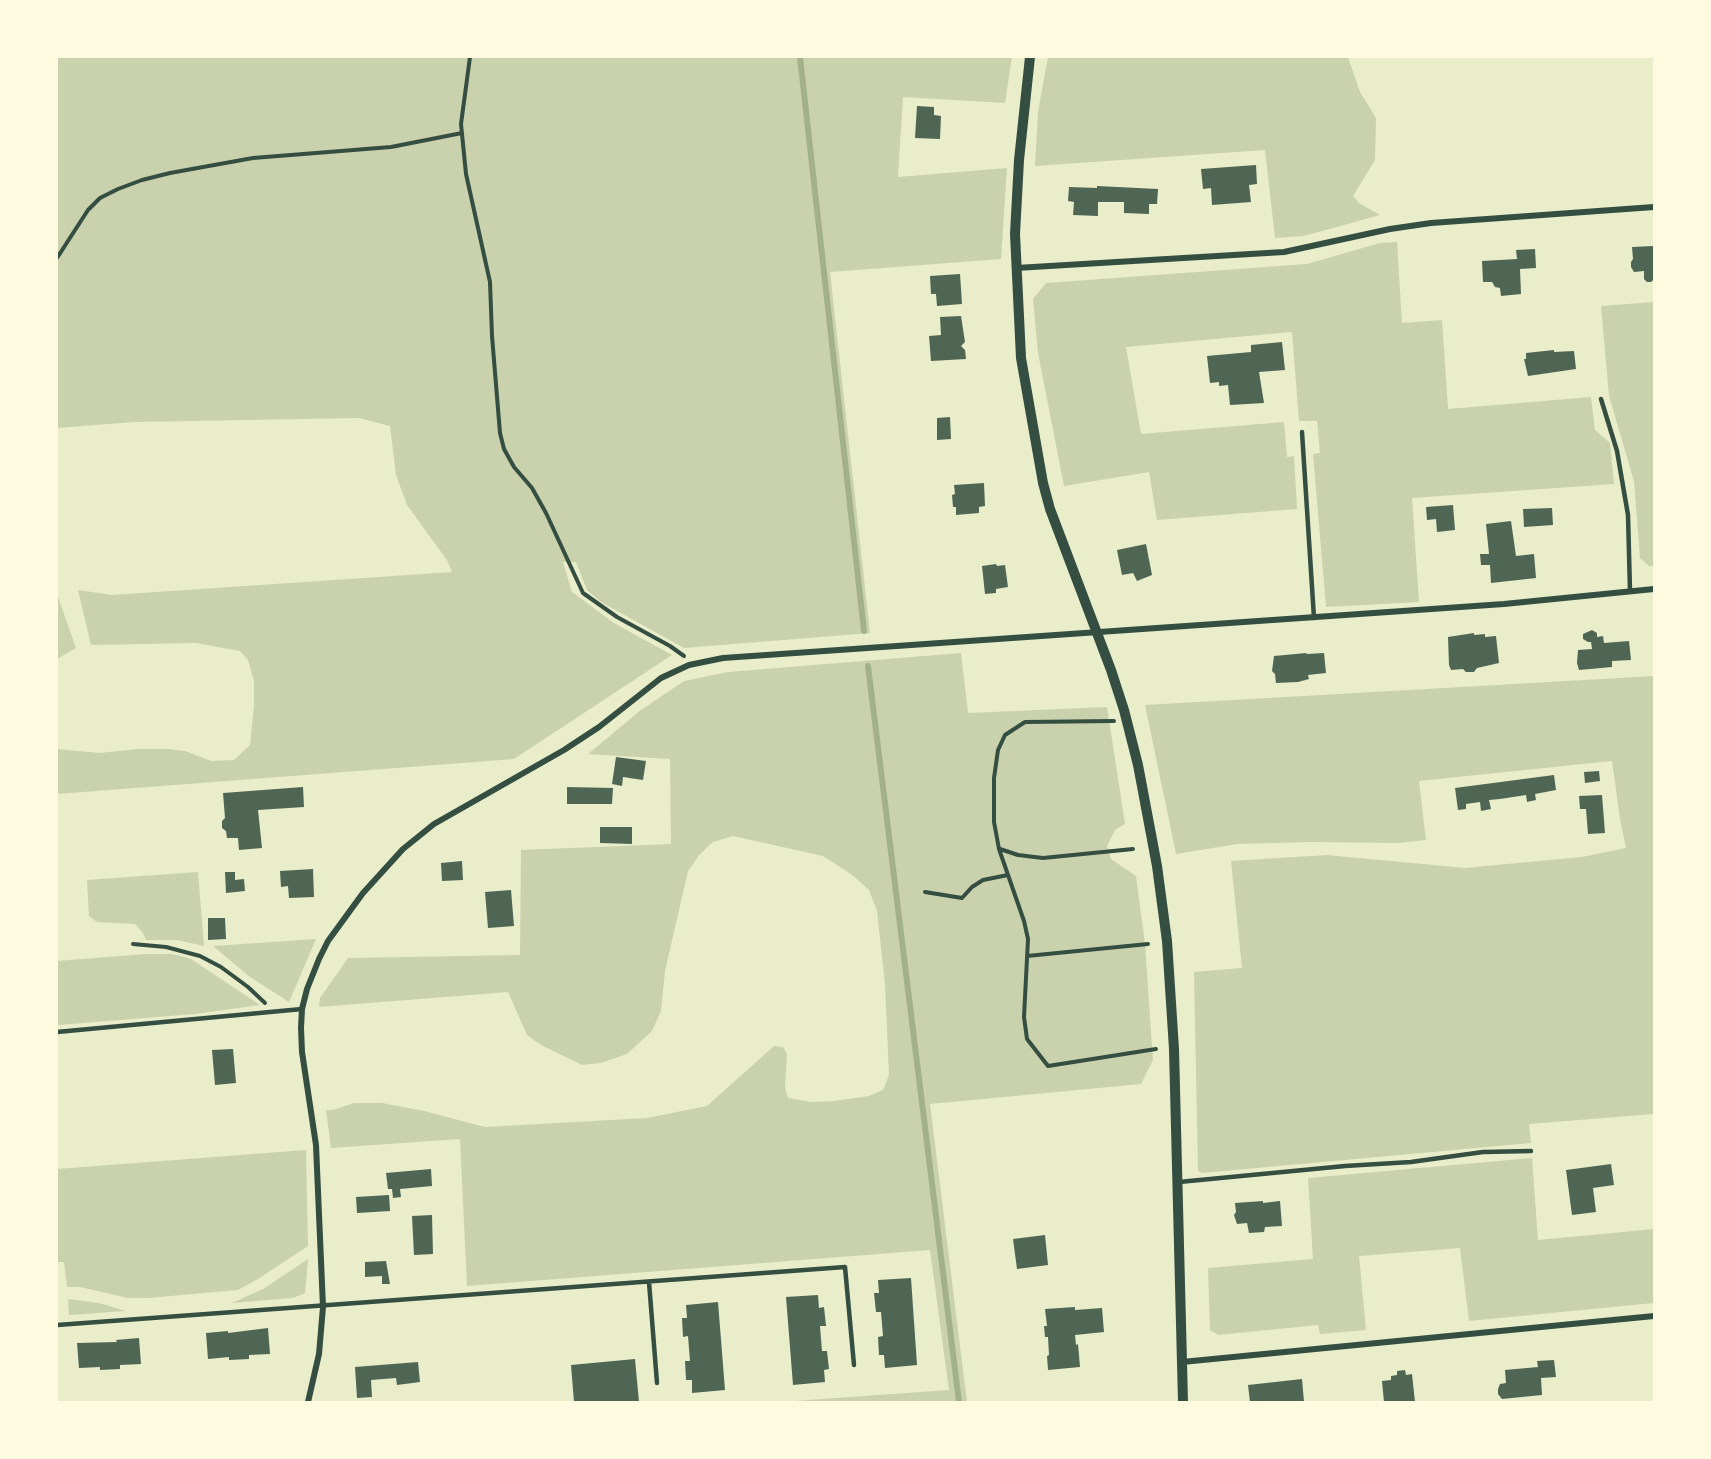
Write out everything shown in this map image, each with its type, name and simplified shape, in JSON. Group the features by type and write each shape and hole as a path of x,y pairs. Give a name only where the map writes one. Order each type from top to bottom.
{"street":[{"path":"1030,57 1016,195 1016,268 1021,358 1043,483 1054,520 1111,670 1129,731 1157,866 1167,941 1175,1059 1183,1402"},
{"path":"1016,268 1284,252 1339,242 1390,229 1431,223 1654,207"},
{"path":"308,1402 319,1354 322,1306 317,1157 302,1052 302,1009 313,973 328,941 363,893 403,849 434,824 564,750 599,727 661,678 689,665 723,658 1314,618 1556,600 1654,589"},
{"path":"1181,1362 1654,1316"}],"lane":[{"path":"1601,399 1617,451 1628,515 1630,591"},
{"path":"1302,432 1314,618"},
{"path":"57,1032 302,1009"},
{"path":"1178,1182 1455,1158 1483,1152 1531,1151"},
{"path":"57,1325 845,1268 854,1365"},
{"path":"649,1282 657,1383"}],"path":[{"path":"470,57 462,106 462,133 466,174 490,282 500,433 504,449 514,467 532,488 546,513 583,593 616,617 676,650 683,655 689,665"},
{"path":"57,258 88,210 100,198 142,180 253,158 391,147 462,133"},
{"path":"1115,721 1025,723 1005,735 998,750 994,778 994,822 999,849 1028,939 1024,1017 1027,1039 1048,1066 1155,1050"},
{"path":"999,849 1018,855 1043,858 1133,849"},
{"path":"925,892 962,898 972,887 983,880 1008,875"},
{"path":"133,944 165,946 200,956 221,967 248,987 274,1011"},
{"path":"1027,956 1148,944"}],"green space":[{"path":"57,57 1012,57 1005,103 903,97 898,177 1007,168 1001,259 830,272 870,633 684,648 601,602 587,590 576,562 563,562 572,592 614,623 672,655 514,759 57,794 57,749 99,753 168,749 185,751 211,761 234,760 250,745 254,681 248,660 240,651 196,643 91,645 78,590 112,595 452,572 447,560 407,505 396,475 390,426 359,418 134,422 57,428"},
{"path":"1048,57 1348,57 1360,92 1376,118 1375,160 1353,196 1359,203 1380,215 1304,236 1275,238 1265,150 1035,166 1038,112"},
{"path":"1397,242 1402,323 1442,320 1448,409 1591,397 1595,430 1610,443 1614,484 1412,498 1419,602 1326,607 1313,454 1320,453 1317,421 1299,421 1292,332 1126,347 1141,434 1284,422 1287,457 1294,456 1297,509 1157,520 1149,472 1064,486 1038,353 1033,299 1046,283 1307,264 1380,243"},
{"path":"1654,302 1654,566 1649,566 1640,558 1634,481 1609,396 1601,306"},
{"path":"57,594 76,648 57,659"},
{"path":"961,653 968,713 1107,707 1125,824 1115,830 1107,846 1111,859 1136,876 1145,944 1153,1060 1141,1084 930,1104 967,1402 781,1402 949,1390 930,1250 467,1286 460,1139 331,1148 326,1110 354,1103 382,1103 485,1127 647,1118 707,1106 774,1046 783,1047 787,1054 785,1087 788,1098 812,1102 869,1096 883,1090 889,1075 885,984 877,911 869,890 851,874 823,856 733,836 713,842 700,854 688,871 665,971 661,1011 652,1031 627,1054 601,1063 582,1065 541,1045 527,1035 508,992 319,1007 320,998 348,958 520,955 521,850 671,844 670,759 588,754 641,710 684,681 728,672"},
{"path":"1654,676 1654,1114 1529,1124 1531,1143 1202,1173 1198,1171 1194,972 1242,968 1231,861 1327,855 1465,868 1582,857 1626,848 1612,761 1419,781 1426,840 1398,843 1237,844 1176,854 1145,705"},
{"path":"198,872 204,946 177,940 146,940 135,924 97,922 89,916 87,880"},
{"path":"316,939 289,1002 250,977 213,946"},
{"path":"172,954 191,959 260,1005 195,1014 57,1025 57,961"},
{"path":"306,1150 308,1246 258,1279 238,1290 148,1298 128,1298 80,1287 67,1287 64,1262 57,1262 57,1169"},
{"path":"1532,1158 1538,1240 1654,1229 1654,1303 1469,1321 1460,1248 1359,1256 1366,1330 1320,1334 1318,1325 1218,1335 1210,1330 1208,1268 1313,1259 1308,1178"},
{"path":"308,1259 305,1293 293,1298 232,1303 263,1289"},
{"path":"68,1299 99,1303 126,1311 69,1315"}],"building":[{"path":"917,106 934,107 934,115 941,116 940,139 915,138"},
{"path":"1256,165 1257,184 1249,185 1251,202 1212,205 1211,188 1203,189 1201,169"},
{"path":"1097,186 1158,189 1157,204 1149,204 1149,214 1124,213 1124,202 1098,202 1098,216 1073,215 1074,202 1068,201 1069,187 1097,188"},
{"path":"1654,246 1654,279 1647,282 1644,279 1644,271 1634,272 1631,267 1632,247"},
{"path":"1535,249 1536,268 1520,269 1521,294 1501,296 1500,288 1495,287 1492,282 1483,282 1482,261 1517,259 1516,250"},
{"path":"960,274 962,304 937,306 936,294 931,294 930,276"},
{"path":"961,316 965,342 961,346 965,350 966,359 931,361 929,336 941,335 940,317"},
{"path":"1282,342 1285,370 1259,372 1264,403 1230,405 1228,385 1219,386 1219,382 1210,383 1207,356 1251,352 1251,345"},
{"path":"1554,350 1554,352 1574,351 1576,369 1528,376 1524,359 1526,359 1526,353"},
{"path":"950,417 951,439 937,440 937,418"},
{"path":"984,483 985,506 979,507 979,513 956,515 952,495 955,494 954,485"},
{"path":"1453,505 1455,530 1437,532 1436,519 1427,520 1426,507"},
{"path":"1552,508 1553,525 1524,527 1523,509"},
{"path":"1511,521 1516,556 1534,554 1536,578 1491,583 1490,565 1481,565 1480,554 1489,554 1486,524"},
{"path":"1146,544 1152,575 1137,581 1133,573 1122,575 1117,550"},
{"path":"996,564 997,566 1005,565 1008,587 996,589 996,593 985,594 982,566"},
{"path":"1592,630 1597,633 1597,637 1603,636 1604,643 1629,641 1631,660 1612,661 1612,667 1579,670 1578,650 1592,649 1591,642 1583,639 1583,634"},
{"path":"1474,633 1474,635 1485,634 1485,637 1496,636 1499,663 1477,668 1474,672 1466,672 1463,669 1451,670 1448,637"},
{"path":"1324,653 1326,673 1308,675 1309,679 1298,682 1276,683 1275,674 1272,671 1274,656"},
{"path":"616,757 646,761 643,780 623,777 622,786 612,784"},
{"path":"1599,771 1600,781 1585,783 1584,772"},
{"path":"1554,775 1556,790 1535,794 1536,800 1527,802 1526,795 1489,800 1491,809 1481,811 1480,802 1466,804 1466,809 1458,810 1455,788"},
{"path":"303,787 304,807 258,810 262,848 239,850 238,838 227,838 226,831 222,828 222,821 225,818 223,793"},
{"path":"567,787 613,788 612,804 567,804"},
{"path":"1602,795 1605,833 1588,834 1586,809 1580,809 1579,796"},
{"path":"600,827 632,827 632,844 600,843"},
{"path":"462,861 463,880 442,881 441,863"},
{"path":"313,869 314,897 289,898 288,886 281,887 280,871"},
{"path":"225,872 235,872 235,880 244,879 245,891 226,893"},
{"path":"511,890 514,926 488,928 485,892"},
{"path":"208,918 225,918 226,939 208,940"},
{"path":"233,1049 236,1083 215,1085 212,1050"},
{"path":"1611,1164 1614,1185 1593,1188 1596,1212 1572,1215 1566,1170"},
{"path":"431,1169 432,1186 400,1189 401,1197 393,1198 392,1189 388,1189 386,1173"},
{"path":"389,1195 390,1211 357,1213 356,1197"},
{"path":"1263,1201 1263,1203 1280,1201 1282,1226 1265,1227 1264,1232 1249,1233 1247,1223 1237,1224 1234,1215 1235,1203"},
{"path":"432,1215 433,1254 414,1255 412,1216"},
{"path":"1045,1235 1048,1265 1017,1269 1013,1239"},
{"path":"386,1261 390,1284 382,1284 382,1276 365,1277 365,1262"},
{"path":"911,1278 917,1365 885,1368 884,1355 879,1355 878,1337 883,1336 881,1312 876,1312 874,1293 879,1293 878,1280"},
{"path":"818,1295 819,1308 824,1307 826,1326 820,1326 822,1351 827,1351 829,1369 824,1370 825,1382 793,1385 786,1297"},
{"path":"718,1302 725,1390 692,1393 692,1380 686,1380 685,1361 690,1361 688,1336 683,1337 682,1318 687,1318 686,1305"},
{"path":"1075,1307 1075,1310 1102,1308 1104,1332 1075,1335 1080,1367 1048,1370 1048,1337 1045,1337 1044,1326 1047,1326 1045,1309"},
{"path":"268,1328 270,1354 249,1355 249,1359 229,1360 229,1357 208,1359 206,1333"},
{"path":"139,1338 141,1364 120,1365 120,1369 79,1368 77,1343 117,1342 116,1340"},
{"path":"635,1359 639,1402 574,1402 571,1365"},
{"path":"1554,1360 1556,1377 1541,1378 1542,1395 1502,1399 1498,1394 1500,1384 1506,1383 1505,1370 1538,1367 1537,1361"},
{"path":"418,1362 420,1382 397,1385 396,1378 371,1380 372,1397 357,1398 355,1367"},
{"path":"1405,1370 1406,1375 1412,1374 1415,1402 1384,1402 1382,1381 1391,1380 1391,1376 1397,1375 1397,1371"},
{"path":"1302,1379 1304,1402 1250,1402 1248,1385"}],"waterway":[{"path":"800,57 864,631"},
{"path":"868,666 959,1402"}]}
